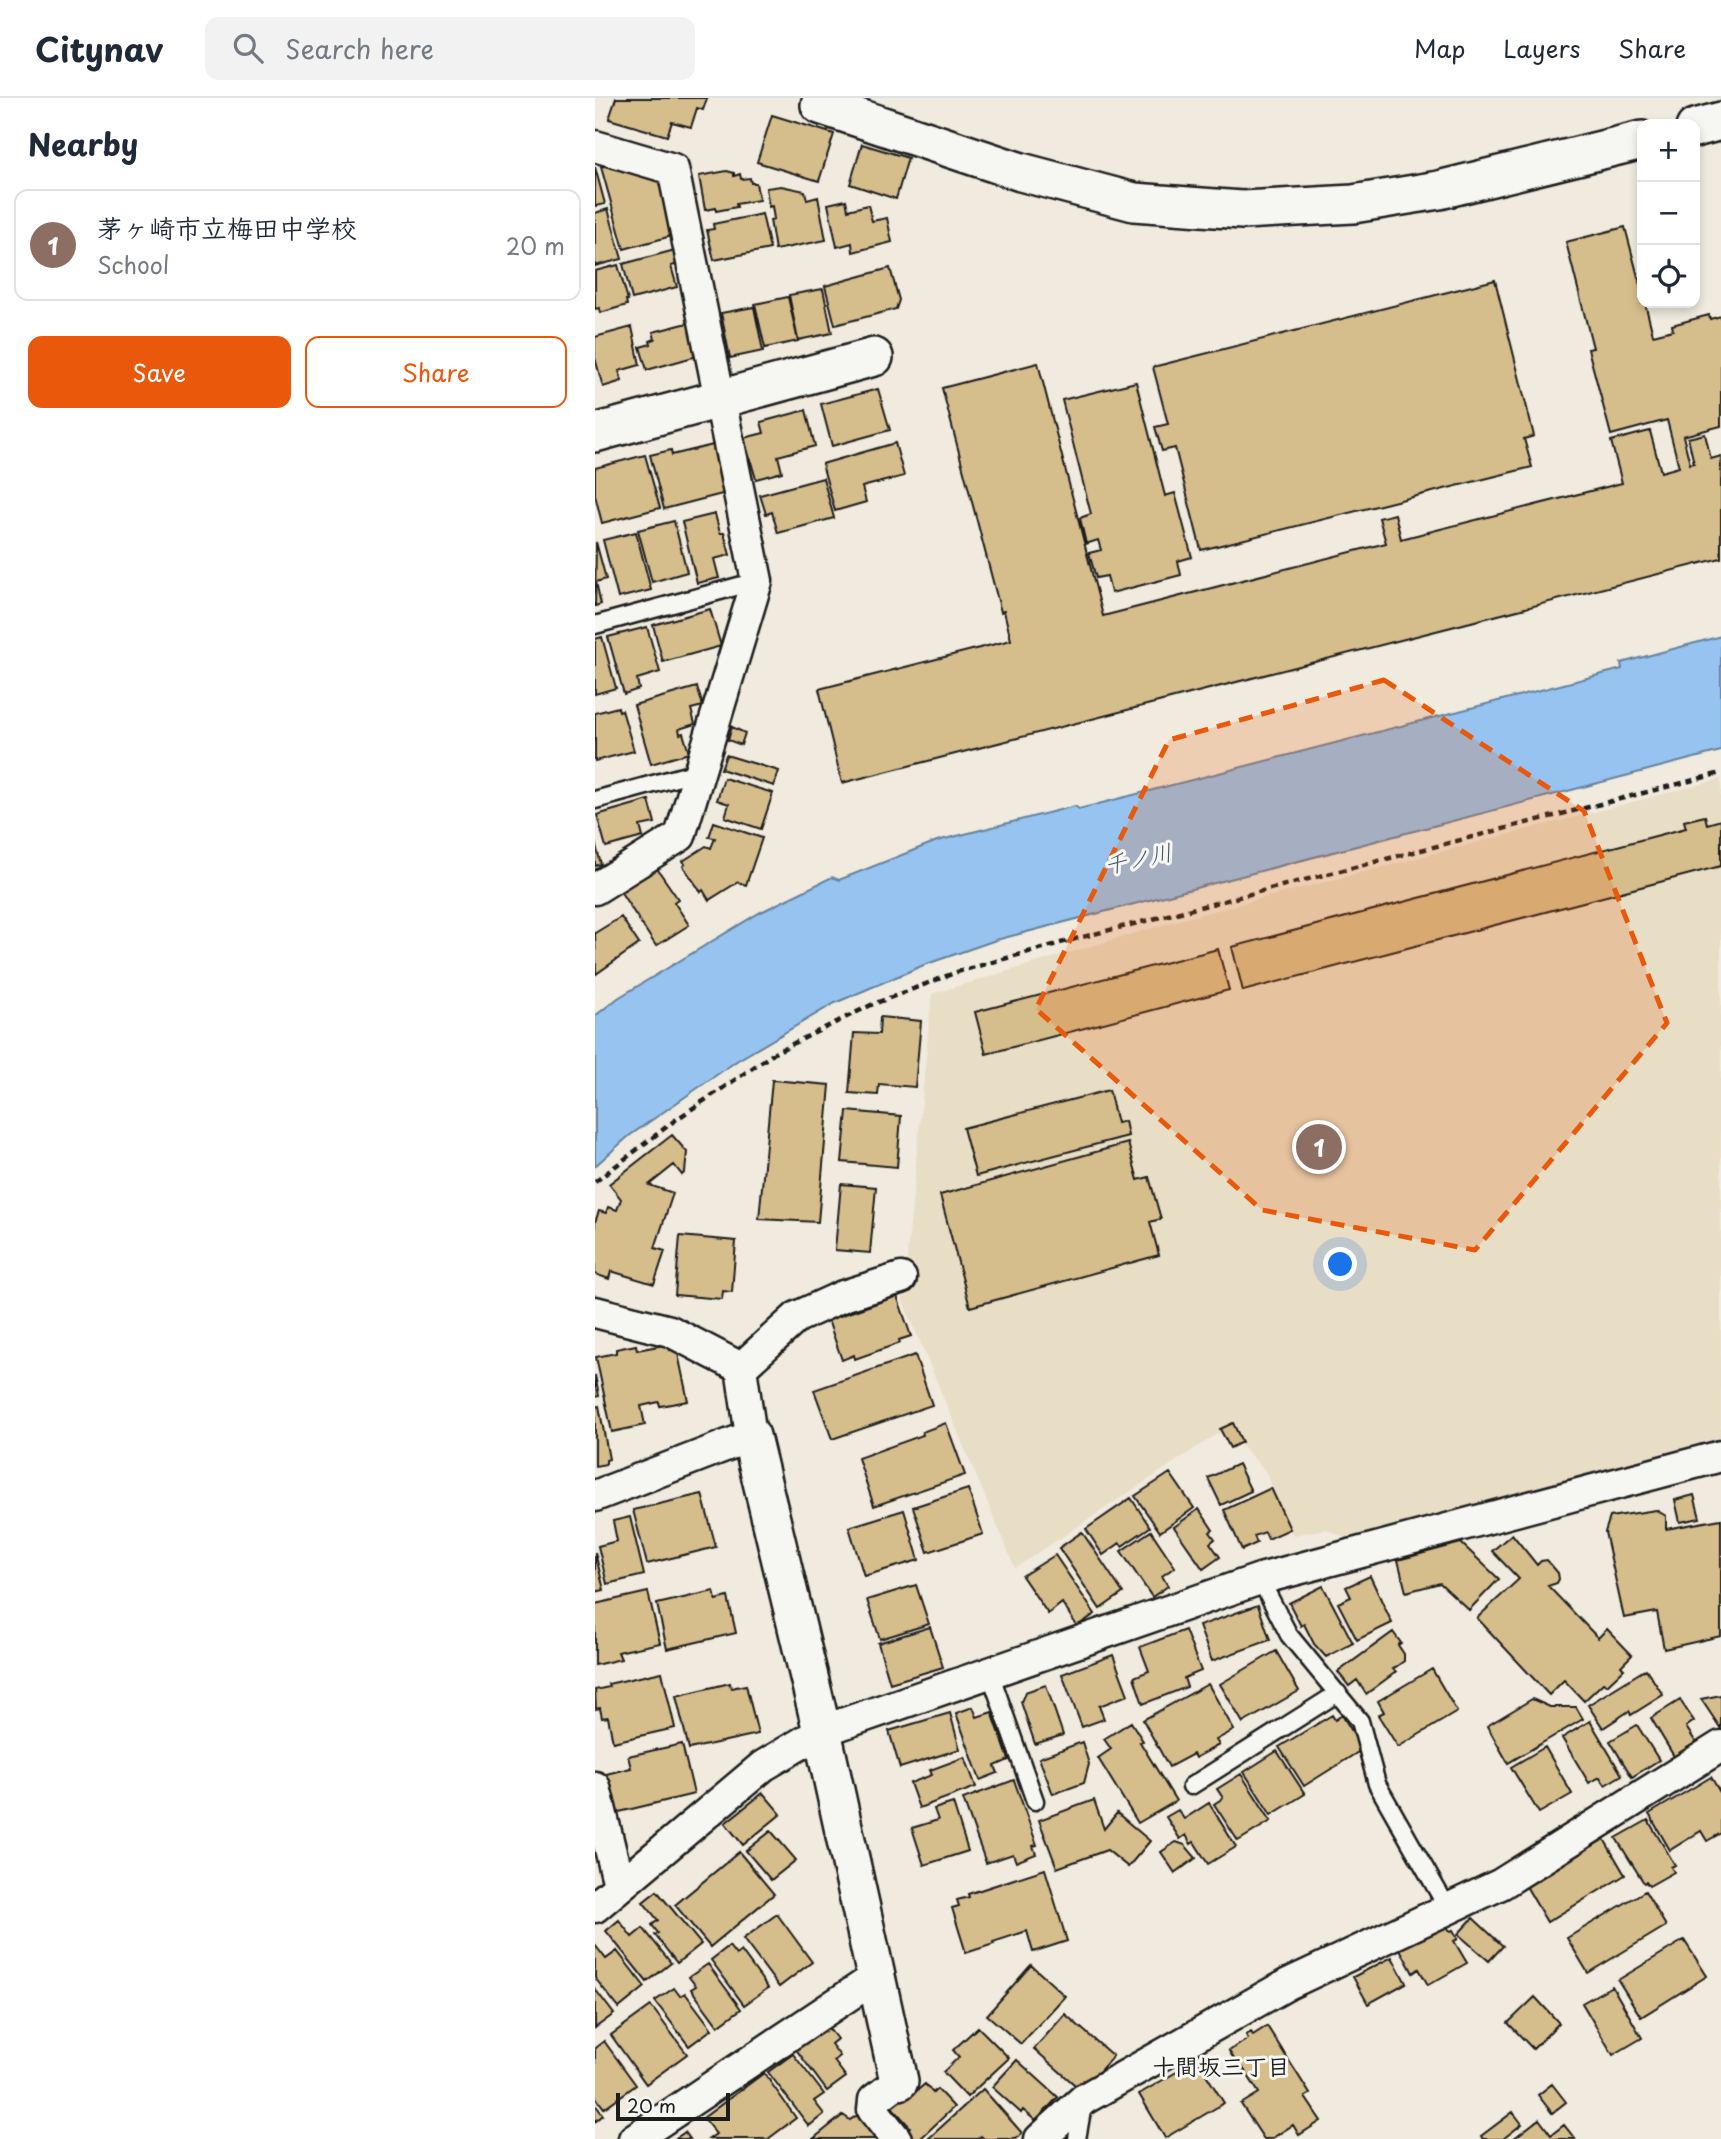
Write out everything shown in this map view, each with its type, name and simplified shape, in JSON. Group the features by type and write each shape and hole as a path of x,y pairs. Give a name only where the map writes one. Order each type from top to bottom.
{"street":[{"path":"812,100 1021,172 1134,202 1242,211 1353,204 1439,190 1637,141"},
{"path":"1700,127 1721,121"},
{"path":"595,146 673,169 757,581 680,836 595,889"},
{"path":"595,433 874,357"},
{"path":"741,1367 797,1317 843,1296 901,1278"},
{"path":"595,1312 670,1331 741,1367"},
{"path":"741,1367 751,1436 822,1731 899,2081 874,2099 873,2110 896,2139"},
{"path":"595,1496 751,1436"},
{"path":"595,1907 763,1766 822,1731 1260,1579 1721,1456"},
{"path":"1040,2139 1084,2099 1288,1984 1501,1884 1721,1746"},
{"path":"595,1787 619,1885"},
{"path":"634,2139 876,1977"}],"lane":[{"path":"595,625 757,581"},
{"path":"595,800 701,771"},
{"path":"1260,1579 1289,1635 1360,1721 1377,1784 1448,1909"},
{"path":"990,1673 1035,1801"},
{"path":"1191,1786 1338,1693"},
{"path":"1077,2139 1084,2099"}],"path":[{"path":"595,1182 674,1121 776,1052 871,1005 957,972 1102,932 1721,773"}],"highlighted area":[{"path":"1384,680 1584,811 1667,1023 1475,1250 1262,1210 1036,1009 1169,740"}],"shaded area":[{"path":"1721,779 1721,1437 1348,1539 1326,1529 1293,1535 1266,1472 1226,1428 1015,1568 903,1301 932,994 1178,920"}],"water":[{"name":"千ノ川","path":"1721,636 1721,751 996,940 924,965 835,1003 738,1060 629,1136 595,1166 595,1016 618,998 759,913 832,877 839,880 937,841 1075,806 1079,809 1622,669 1621,663"}],"building":[{"path":"616,98 707,98 703,110 697,108 691,127 672,122 667,136 609,119"},
{"path":"772,115 834,134 819,181 757,162"},
{"path":"862,144 908,158 896,199 850,184"},
{"path":"612,164 659,178 675,235 624,249 601,167"},
{"path":"595,167 605,204 595,206"},
{"path":"727,171 734,173 734,176 740,174 741,179 750,178 751,183 756,183 759,200 716,211 716,208 705,210 699,176"},
{"path":"781,186 805,191 807,200 818,197 826,240 775,250 770,220 774,219 766,188"},
{"path":"846,200 848,210 868,205 872,221 887,218 892,242 853,252 852,243 837,247 828,204"},
{"path":"608,209 622,259 595,266 595,213"},
{"path":"762,214 770,249 714,260 707,230 714,229 713,224"},
{"path":"1625,227 1637,273 1637,308 1646,308 1653,335 1673,330 1672,325 1709,315 1710,319 1721,316 1721,426 1683,436 1690,464 1694,463 1688,438 1705,434 1711,459 1721,456 1721,558 842,783 819,689 1011,640 1004,611 1001,612 942,388 1038,363 1103,616 1386,543 1379,518 1395,514 1401,539 1622,483 1611,441 1650,431 1661,472 1679,467 1667,420 1611,435 1588,349 1593,348 1566,242"},
{"path":"675,250 679,264 671,266 677,287 632,299 623,264"},
{"path":"618,265 627,305 600,313 599,308 595,309 595,271"},
{"path":"890,268 899,300 896,309 835,325 825,286"},
{"path":"1495,280 1534,436 1524,439 1532,467 1201,550 1175,448 1162,451 1155,427 1168,424 1153,367"},
{"path":"823,289 832,333 798,340 789,295"},
{"path":"788,297 798,341 765,348 755,304"},
{"path":"754,307 763,351 730,358 721,313"},
{"path":"688,323 697,356 647,370 640,347 651,344 650,341 655,339 653,332"},
{"path":"632,327 640,365 619,371 622,381 603,387 595,358 595,337"},
{"path":"1136,382 1165,496 1175,493 1192,557 1178,561 1181,575 1111,593 1107,576 1096,578 1089,553 1101,550 1098,540 1086,544 1080,518 1091,514 1062,400"},
{"path":"878,389 890,430 832,446 821,404"},
{"path":"806,410 815,446 778,456 782,472 756,479 744,438 764,433 761,422"},
{"path":"895,443 904,476 862,487 866,502 835,511 822,464"},
{"path":"713,445 726,493 664,509 650,455 671,450 672,455"},
{"path":"645,455 660,508 602,523 595,495 595,468"},
{"path":"823,478 834,518 778,533 772,512 766,514 760,495"},
{"path":"715,514 730,555 714,559 719,578 697,583 682,522"},
{"path":"674,521 687,572 652,582 638,530"},
{"path":"636,532 651,590 618,598 603,540"},
{"path":"596,542 606,579 596,582 601,604 595,606"},
{"path":"710,609 721,646 663,662 653,625"},
{"path":"647,627 660,672 637,679 639,689 624,694 608,637"},
{"path":"602,637 616,688 595,694 595,639"},
{"path":"697,687 703,706 691,709 695,724 679,729 680,734 683,733 689,753 651,764 634,705"},
{"path":"618,707 619,711 622,710 634,751 595,761 595,713"},
{"path":"732,727 745,733 741,745 728,740"},
{"path":"726,755 779,771 774,786 721,769"},
{"path":"724,778 773,793 761,829 725,817 729,804 717,800"},
{"path":"649,800 655,823 640,826 643,837 606,847 597,815"},
{"path":"1705,816 1707,824 1721,820 1721,866 1243,991 1232,947 1686,828 1684,821"},
{"path":"714,822 762,838 746,885 738,882 709,900 683,866 683,861 706,846 711,848 715,838 709,837"},
{"path":"595,842 601,864 595,866"},
{"path":"656,867 678,899 674,902 689,925 656,946 620,891"},
{"path":"621,917 639,944 596,974 595,933"},
{"path":"1218,949 1229,990 986,1054 975,1012"},
{"path":"880,1017 921,1021 915,1087 879,1084 878,1095 849,1093 854,1033 879,1034"},
{"path":"772,1080 830,1085 818,1222 759,1219"},
{"path":"1109,1090 1117,1123 1125,1121 1128,1136 976,1176 963,1128"},
{"path":"847,1111 901,1116 897,1167 842,1162"},
{"path":"672,1135 687,1152 685,1172 682,1175 674,1165 649,1185 673,1193 655,1248 665,1251 654,1284 611,1271 609,1279 595,1274 595,1222 599,1211 606,1213 608,1207 617,1210 621,1199 609,1184"},
{"path":"1128,1143 1138,1180 1149,1177 1161,1219 1150,1222 1159,1255 970,1307 940,1195"},
{"path":"841,1184 876,1187 870,1253 835,1250"},
{"path":"680,1236 736,1241 732,1292 723,1291 722,1299 675,1295"},
{"path":"897,1296 911,1336 899,1340 900,1343 855,1359 854,1355 842,1360 828,1320"},
{"path":"669,1344 670,1350 677,1349 688,1401 641,1406 645,1425 612,1432 596,1357 636,1345 637,1350"},
{"path":"915,1355 932,1405 832,1439 814,1390"},
{"path":"595,1375 599,1396 595,1397"},
{"path":"599,1406 609,1459 606,1464 595,1466 595,1407"},
{"path":"946,1423 965,1475 874,1506 858,1458 923,1435 922,1432"},
{"path":"1233,1423 1242,1442 1230,1448 1220,1429"},
{"path":"1238,1464 1251,1491 1221,1505 1208,1478"},
{"path":"1170,1473 1194,1508 1160,1532 1135,1496"},
{"path":"1271,1488 1290,1529 1268,1539 1265,1532 1254,1536 1257,1543 1242,1550 1224,1510"},
{"path":"968,1489 983,1534 928,1552 913,1507"},
{"path":"702,1494 716,1547 647,1564 633,1510"},
{"path":"1694,1495 1700,1518 1680,1522 1675,1500"},
{"path":"1131,1498 1150,1527 1103,1555 1086,1529"},
{"path":"1199,1509 1213,1530 1210,1532 1215,1539 1210,1543 1220,1557 1203,1569 1174,1527"},
{"path":"904,1510 919,1560 864,1576 849,1527"},
{"path":"1656,1510 1666,1516 1666,1529 1721,1519 1721,1636 1664,1649 1657,1612 1624,1618 1605,1532 1610,1517"},
{"path":"630,1517 644,1575 607,1584 598,1546 617,1541 613,1521"},
{"path":"1151,1531 1175,1567 1162,1576 1168,1586 1152,1597 1121,1551"},
{"path":"1082,1532 1123,1593 1100,1609 1059,1548"},
{"path":"1512,1534 1537,1565 1547,1560 1558,1573 1557,1583 1548,1586 1598,1638 1607,1629 1632,1655 1621,1666 1624,1669 1607,1685 1603,1683 1584,1701 1564,1680 1549,1695 1477,1618 1519,1579 1492,1551"},
{"path":"1461,1543 1499,1579 1469,1610 1440,1583 1406,1592 1398,1560"},
{"path":"595,1552 604,1590 595,1592"},
{"path":"1055,1555 1095,1614 1077,1626 1062,1603 1048,1614 1022,1576"},
{"path":"1370,1576 1392,1623 1357,1640 1338,1603 1351,1597 1346,1587"},
{"path":"916,1585 929,1624 880,1639 867,1600"},
{"path":"1323,1586 1353,1643 1326,1657 1314,1644 1304,1624 1301,1626 1289,1603"},
{"path":"714,1591 716,1600 728,1597 736,1633 667,1649 657,1604"},
{"path":"648,1592 660,1643 618,1652 621,1659 595,1665 595,1604"},
{"path":"1258,1605 1270,1640 1212,1661 1199,1626"},
{"path":"930,1627 943,1667 890,1683 878,1643"},
{"path":"1185,1630 1201,1671 1184,1678 1187,1687 1143,1704 1134,1677 1149,1671 1140,1647"},
{"path":"1393,1632 1401,1643 1398,1645 1404,1654 1404,1661 1393,1669 1396,1672 1366,1694 1357,1680 1349,1686 1338,1672"},
{"path":"1276,1651 1299,1691 1243,1723 1220,1684"},
{"path":"1113,1655 1128,1695 1099,1706 1104,1719 1082,1727 1062,1674"},
{"path":"1432,1669 1457,1712 1398,1747 1378,1715 1384,1712 1378,1701"},
{"path":"1646,1669 1663,1695 1631,1715 1629,1711 1603,1728 1588,1705"},
{"path":"662,1672 675,1728 613,1742 608,1717 602,1718 600,1708 596,1709 595,1690 609,1687 608,1684"},
{"path":"730,1683 731,1688 746,1685 758,1734 689,1749 676,1696"},
{"path":"1208,1684 1234,1730 1216,1740 1219,1745 1195,1758 1193,1754 1169,1767 1143,1720"},
{"path":"1046,1685 1063,1735 1035,1744 1021,1702 1025,1692"},
{"path":"1721,1695 1721,1729 1701,1699"},
{"path":"1532,1699 1550,1707 1576,1707 1583,1719 1508,1763 1487,1726"},
{"path":"1680,1700 1694,1721 1686,1727 1697,1744 1675,1758 1651,1718"},
{"path":"973,1707 977,1717 992,1712 1009,1760 995,1766 998,1773 980,1780 956,1713"},
{"path":"950,1713 960,1749 900,1768 889,1731"},
{"path":"1332,1715 1335,1720 1342,1715 1363,1749 1304,1786 1279,1747"},
{"path":"1590,1721 1622,1775 1605,1785 1600,1777 1589,1783 1562,1738"},
{"path":"1131,1722 1176,1801 1138,1823 1098,1758 1111,1749 1104,1739"},
{"path":"1637,1725 1659,1760 1632,1777 1610,1741"},
{"path":"1082,1742 1089,1764 1084,1783 1053,1794 1039,1758"},
{"path":"682,1744 694,1794 615,1813 606,1774 631,1768 628,1756"},
{"path":"1545,1747 1572,1794 1539,1813 1511,1767"},
{"path":"1277,1751 1305,1794 1271,1815 1244,1772"},
{"path":"965,1757 976,1787 919,1808 910,1783 932,1775 930,1770"},
{"path":"1241,1774 1271,1821 1238,1841 1214,1804 1223,1798 1217,1789"},
{"path":"1711,1777 1721,1794 1721,1833 1707,1841 1701,1831 1670,1850 1649,1814"},
{"path":"1014,1780 1037,1845 1033,1846 1036,1854 1016,1862 1013,1854 986,1863 963,1799"},
{"path":"763,1793 781,1814 743,1845 725,1823"},
{"path":"1094,1800 1104,1829 1117,1813 1150,1841 1128,1867 1107,1850 1057,1868 1039,1820"},
{"path":"953,1803 968,1851 924,1865 912,1828 938,1820 934,1809"},
{"path":"1209,1803 1236,1847 1208,1864 1194,1842 1191,1844 1186,1835 1180,1839 1166,1817 1178,1810 1184,1819"},
{"path":"1648,1820 1675,1865 1671,1867 1674,1872 1649,1886 1644,1883 1616,1838"},
{"path":"771,1831 796,1860 771,1880 746,1851"},
{"path":"1604,1839 1625,1875 1547,1922 1526,1886"},
{"path":"1176,1842 1185,1845 1196,1858 1175,1873 1161,1852"},
{"path":"739,1852 774,1894 710,1947 675,1905"},
{"path":"1045,1869 1067,1941 1033,1952 1027,1931 966,1953 952,1908 959,1906 957,1900"},
{"path":"657,1891 701,1944 677,1963 655,1935 658,1933 652,1925 658,1920 643,1902"},
{"path":"1645,1891 1666,1926 1588,1973 1567,1938"},
{"path":"777,1914 812,1962 779,1987 743,1939"},
{"path":"1473,1918 1503,1946 1489,1961 1458,1934"},
{"path":"619,1920 632,1937 643,1928 671,1963 647,1982 606,1931"},
{"path":"1445,1924 1450,1931 1453,1930 1458,1939 1454,1941 1467,1963 1428,1985 1419,1969 1413,1973 1400,1949"},
{"path":"1684,1940 1707,1976 1641,2017 1618,1980"},
{"path":"595,1945 606,1959 617,1951 645,1987 619,2008 595,1978"},
{"path":"729,1946 736,1955 741,1951 768,1988 744,2005 711,1960"},
{"path":"1392,1957 1406,1983 1368,2004 1353,1977"},
{"path":"708,1964 741,2009 718,2026 691,1989 696,1986 689,1977"},
{"path":"1031,1965 1065,1996 1021,2044 987,2015"},
{"path":"1612,1986 1642,2038 1613,2055 1582,2003"},
{"path":"674,1988 680,1996 685,1993 712,2029 689,2046 655,2001"},
{"path":"595,1989 614,2014 595,2028"},
{"path":"1535,1997 1559,2023 1533,2049 1508,2023"},
{"path":"651,2006 687,2054 646,2084 611,2035"},
{"path":"1065,2014 1113,2056 1082,2091 1034,2049"},
{"path":"826,2025 837,2039 831,2044 840,2056 834,2061 846,2077 827,2091 795,2048"},
{"path":"1267,2026 1310,2094 1305,2097 1321,2121 1299,2135 1293,2125 1271,2139 1264,2139 1241,2104 1259,2093 1229,2051 1248,2039 1246,2035 1251,2032 1253,2035"},
{"path":"978,2027 1009,2058 967,2097 943,2072 959,2057 953,2050"},
{"path":"604,2041 636,2085 604,2108 595,2096 595,2048"},
{"path":"793,2054 824,2094 814,2101 824,2114 809,2126 768,2072"},
{"path":"1017,2060 1058,2097 1036,2121 1023,2110 1021,2113 992,2087"},
{"path":"1197,2060 1224,2103 1165,2138 1139,2094"},
{"path":"764,2073 796,2118 768,2139 709,2139 716,2134 703,2118"},
{"path":"925,2084 933,2093 937,2089 954,2107 920,2139 915,2139 907,2130 910,2127 892,2107 908,2091 912,2095"},
{"path":"1552,2084 1566,2102 1552,2113 1538,2095"},
{"path":"983,2089 1022,2133 1015,2139 984,2139 981,2136 977,2139 928,2139"},
{"path":"595,2104 603,2115 595,2122"},
{"path":"1513,2112 1522,2124 1503,2139 1483,2139 1481,2136"},
{"path":"843,2115 850,2120 857,2115 876,2139 813,2139"},
{"path":"1539,2119 1551,2135 1564,2125 1575,2139 1513,2139"},
{"path":"685,2132 690,2139 675,2139"}],"place":[{"name":"茅ヶ崎市立梅田中学校","path":"1319,1147"}],"district":[{"name":"十間坂三丁目","path":"1221,2067"}]}
